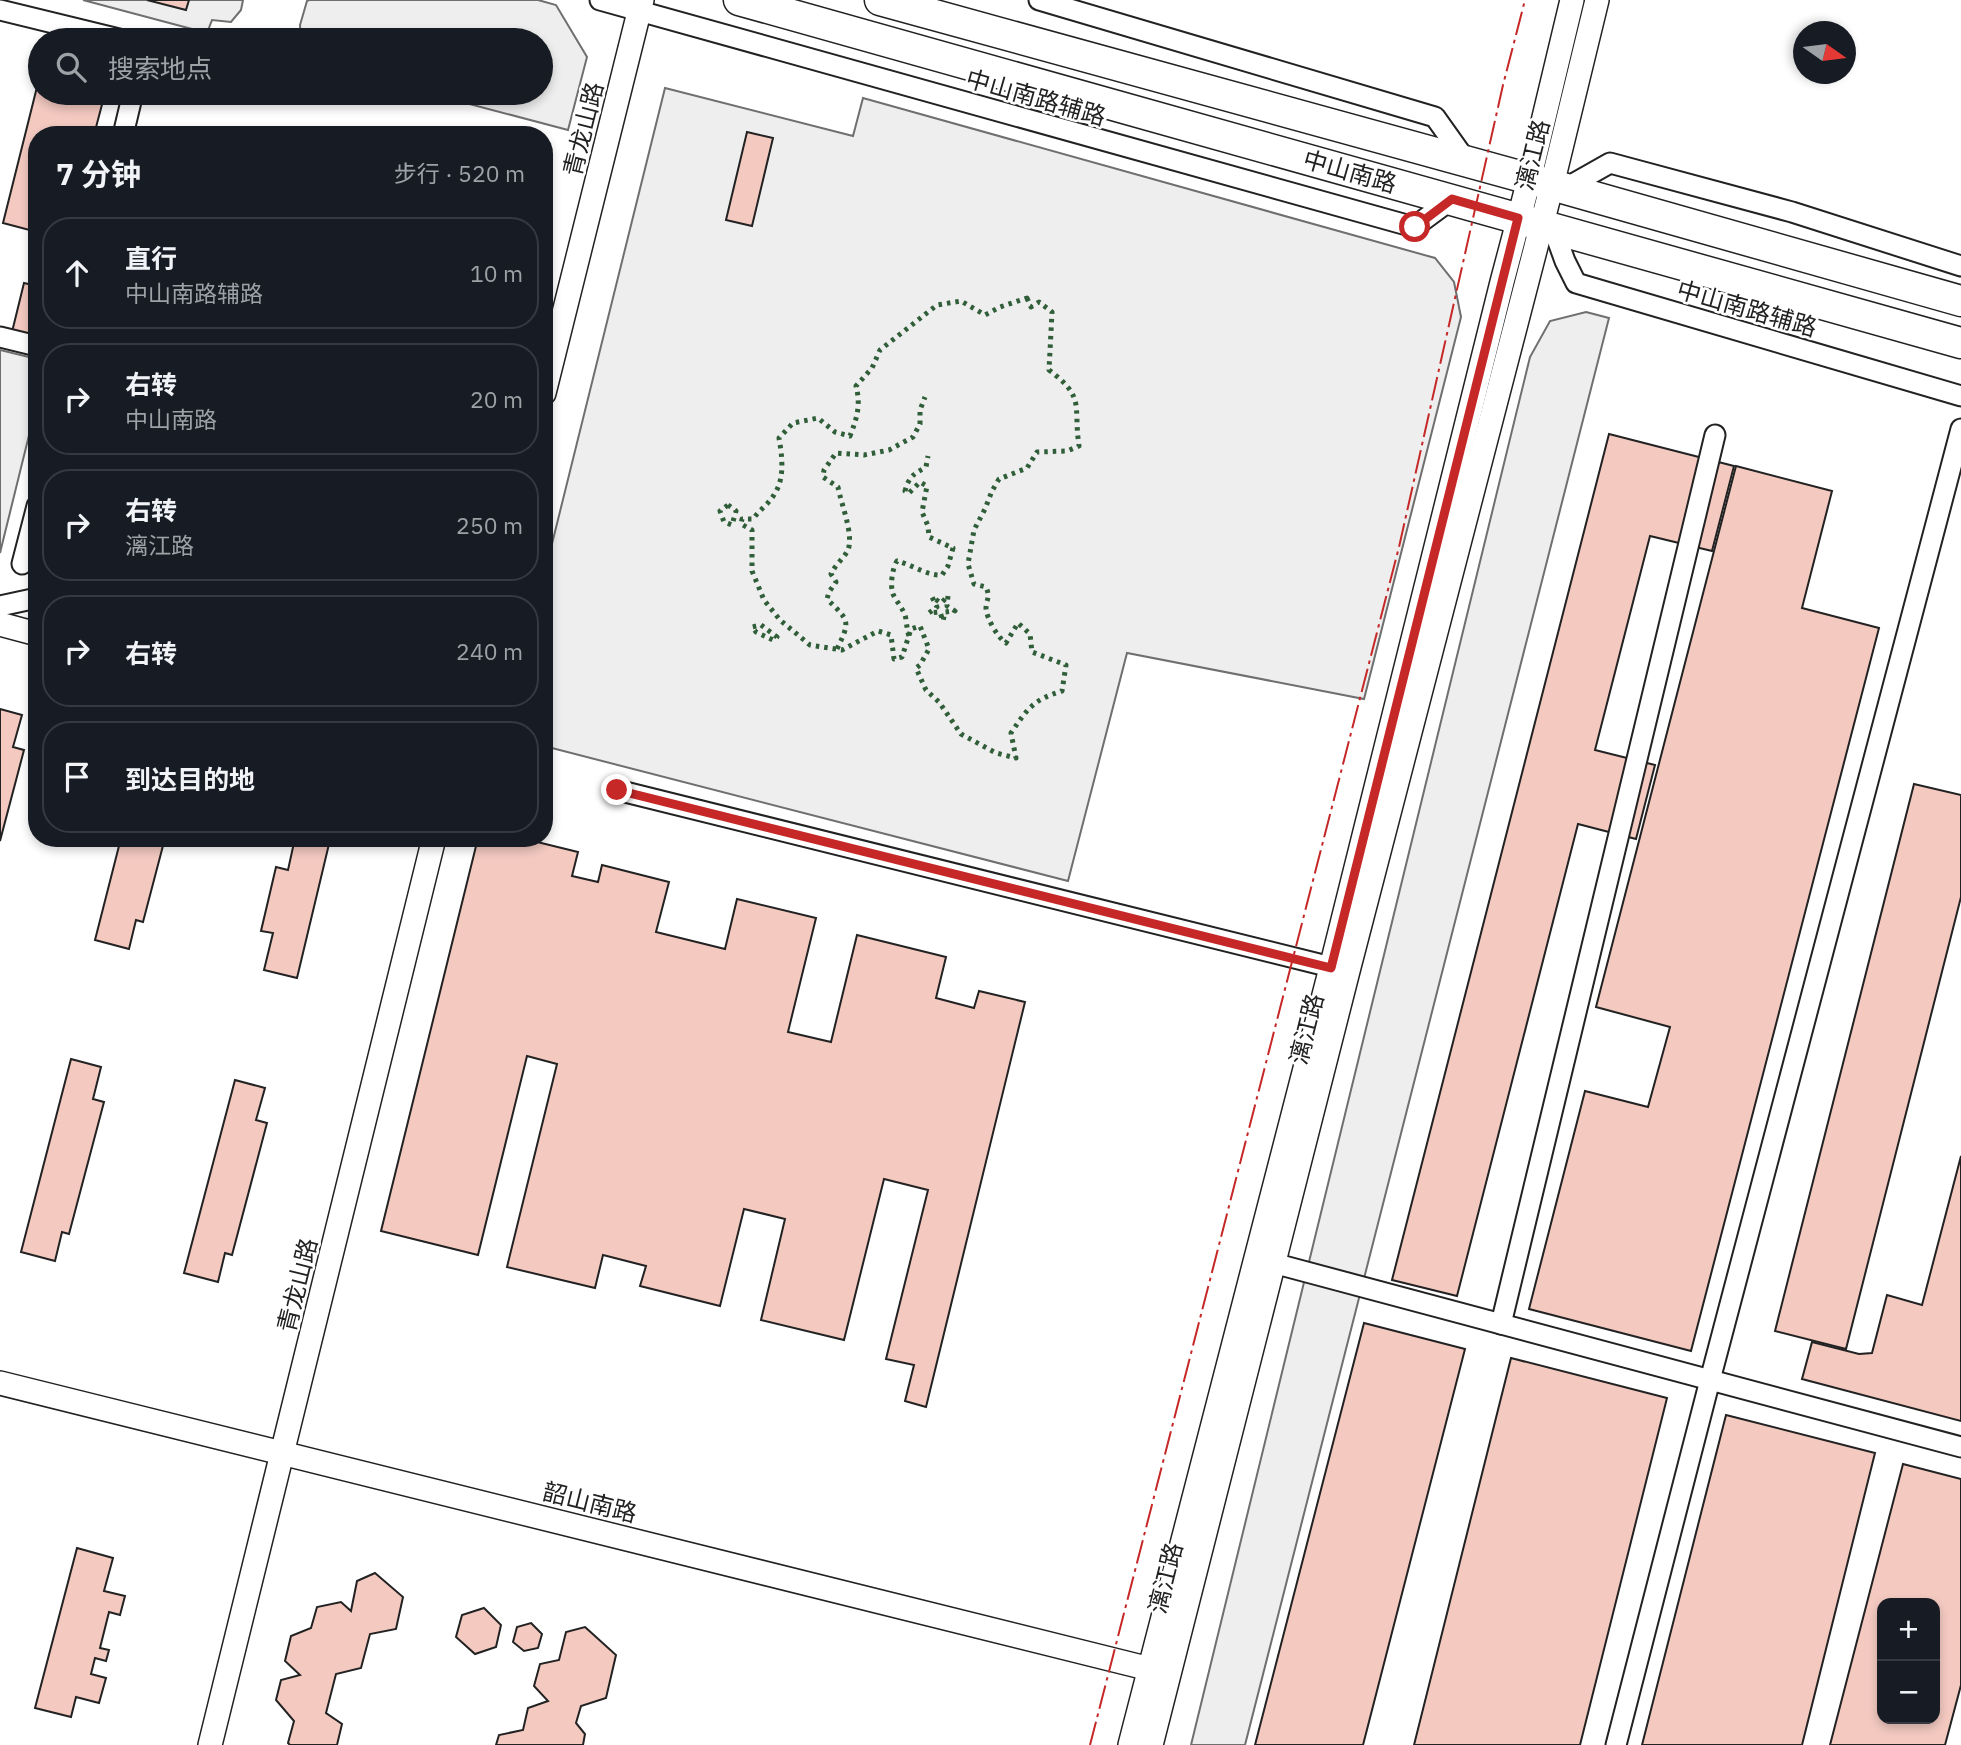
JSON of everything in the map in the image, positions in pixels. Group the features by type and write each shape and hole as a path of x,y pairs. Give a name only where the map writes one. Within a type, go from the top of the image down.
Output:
{"main road":[{"name":"中山南路","path":"739,0 1961,342"},
{"name":"中山南路","path":"880,0 1549,184 1961,301"}],"street":[{"name":"中山南路辅路","path":"600,0 640,5 1415,227 1452,199"},
{"path":"1039,0 1435,117 1467,162"},
{"name":"漓江路","path":"1549,184 1572,0"},
{"name":"漓江路","path":"1151,1745 1159,1672 1339,969 1597,0"},
{"name":"青龙山路","path":"553,358 640,5"},
{"path":"0,10 74,28"},
{"path":"125,126 130,105"},
{"path":"1549,184 1610,163 1792,212 1961,266"},
{"name":"中山南路辅路","path":"1538,224 1565,261 1576,283 1961,396"},
{"path":"0,337 28,344"},
{"path":"1616,1745 1961,429"},
{"path":"1501,1324 1715,435"},
{"path":"22,564 28,541"},
{"path":"0,606 28,600"},
{"path":"0,624 28,632"},
{"path":"617,790 1339,969"},
{"name":"青龙山路","path":"210,1745 432,847"},
{"name":"漓江路","path":"1130,1745 1159,1672 1273,1263 1339,969"},
{"path":"1273,1263 1961,1447"},
{"name":"韶山南路","path":"0,1382 1159,1672"}],"shaded area":[{"path":"83,0 243,0 241,10 231,22 212,20 209,28 188,28"},
{"path":"538,0 556,5 587,57 568,130 473,105 553,105 553,28 300,28 307,1"},
{"path":"665,88 853,136 863,98 1435,258 1454,282 1461,317 1364,699 1127,653 1068,881 553,748 553,540"},
{"path":"1586,312 1609,318 1245,1745 1191,1745 1530,357 1550,321"},
{"path":"0,350 28,357 28,439 0,553"}],"building":[{"path":"147,0 189,0 186,10"},
{"path":"32,105 102,105 96,126 28,126 28,230 3,223"},
{"path":"747,132 773,138 752,226 726,220"},
{"path":"24,283 28,284 28,336 12,332"},
{"path":"1609,434 1734,466 1712,551 1650,536 1595,750 1655,765 1636,839 1578,824 1457,1296 1392,1280"},
{"path":"1736,466 1832,491 1802,608 1879,628 1691,1351 1529,1309 1585,1091 1648,1107 1670,1027 1596,1007"},
{"path":"0,709 22,715 13,747 24,750 0,841"},
{"path":"1914,784 1961,795 1961,897 1846,1349 1775,1331"},
{"path":"553,846 578,852 572,876 598,882 602,865 669,882 656,932 725,949 737,899 816,918 788,1032 831,1042 857,935 946,957 936,998 974,1008 979,991 1025,1002 926,1407 905,1401 914,1365 886,1359 928,1190 884,1179 844,1340 761,1320 785,1219 744,1209 720,1306 640,1286 646,1266 603,1255 595,1288 507,1267 557,1064 527,1056 478,1255 381,1231 476,847"},
{"path":"119,847 163,847 143,922 136,920 129,949 95,940"},
{"path":"293,847 328,847 297,978 264,970 273,933 261,931 276,867 288,870"},
{"path":"71,1059 101,1067 93,1099 104,1102 69,1234 62,1232 55,1261 21,1252"},
{"path":"235,1080 265,1088 256,1120 267,1123 232,1255 225,1253 218,1282 184,1273"},
{"path":"1961,1156 1961,1421 1802,1379 1812,1342 1859,1354 1872,1353 1887,1295 1922,1305"},
{"path":"1364,1323 1465,1349 1363,1745 1255,1745"},
{"path":"1511,1358 1667,1398 1580,1745 1414,1745"},
{"path":"1726,1415 1875,1453 1802,1745 1642,1745"},
{"path":"1903,1464 1961,1479 1961,1685 1945,1745 1830,1745"},
{"path":"77,1548 113,1558 104,1591 125,1596 120,1615 109,1612 100,1648 109,1650 106,1661 95,1658 91,1674 106,1678 99,1703 76,1697 71,1717 35,1708"},
{"path":"375,1573 403,1597 396,1629 370,1634 361,1668 336,1674 326,1713 342,1724 337,1745 290,1745 288,1743 294,1721 276,1700 281,1680 300,1675 285,1661 291,1636 311,1628 317,1607 341,1602 351,1611 357,1581"},
{"path":"484,1608 501,1625 496,1647 475,1654 456,1637 462,1615"},
{"path":"531,1623 542,1634 538,1648 524,1651 513,1642 517,1627"},
{"path":"585,1627 616,1655 606,1698 581,1706 576,1723 585,1734 583,1745 496,1745 499,1735 523,1730 528,1708 548,1701 534,1686 540,1664 559,1660 566,1632"}],"hedge":[{"path":"1027,298 1031,307 1039,302 1052,312 1049,370 1068,388 1076,403 1079,446 1067,451 1037,452 1027,468 999,479 974,530 968,564 974,584 986,587 987,613 996,633 1006,643 1018,623 1030,634 1032,652 1066,665 1062,691 1032,706 1011,733 1016,758 996,753 961,734 939,702 926,690 916,668 929,649 920,626 911,629 902,657 894,659 891,635 878,631 842,650 810,645 780,620 764,600 752,571 752,530 741,524 742,519 753,519 778,487 782,466 779,438 793,423 818,418 835,432 850,436 858,411 856,386 872,368 880,350 937,305 961,301 985,315 1027,298"},
{"path":"837,649 846,621 827,599 836,582 831,574 848,550 849,536 838,487 823,477 824,470 836,453 864,455 889,450 913,437 920,424 920,410 925,397"},
{"path":"909,636 904,613 892,591 895,564 897,561 931,574 942,575 948,566 953,548 929,537 922,512 927,486 920,482 909,493 905,491 912,476 926,467 928,456"},
{"path":"728,505 736,511 732,525 724,522 720,511 728,505"},
{"path":"948,596 947,606 955,611 945,612 943,621 940,612 929,613 937,607 932,597 941,603 948,596"},
{"path":"761,625 777,637 773,640 756,632 752,627 761,625"}],"power":[{"path":"1090,1745 1399,547 1503,85 1525,0"}],"route":[{"path":"617,790 1331,968 1518,218 1452,199 1415,227"}]}
